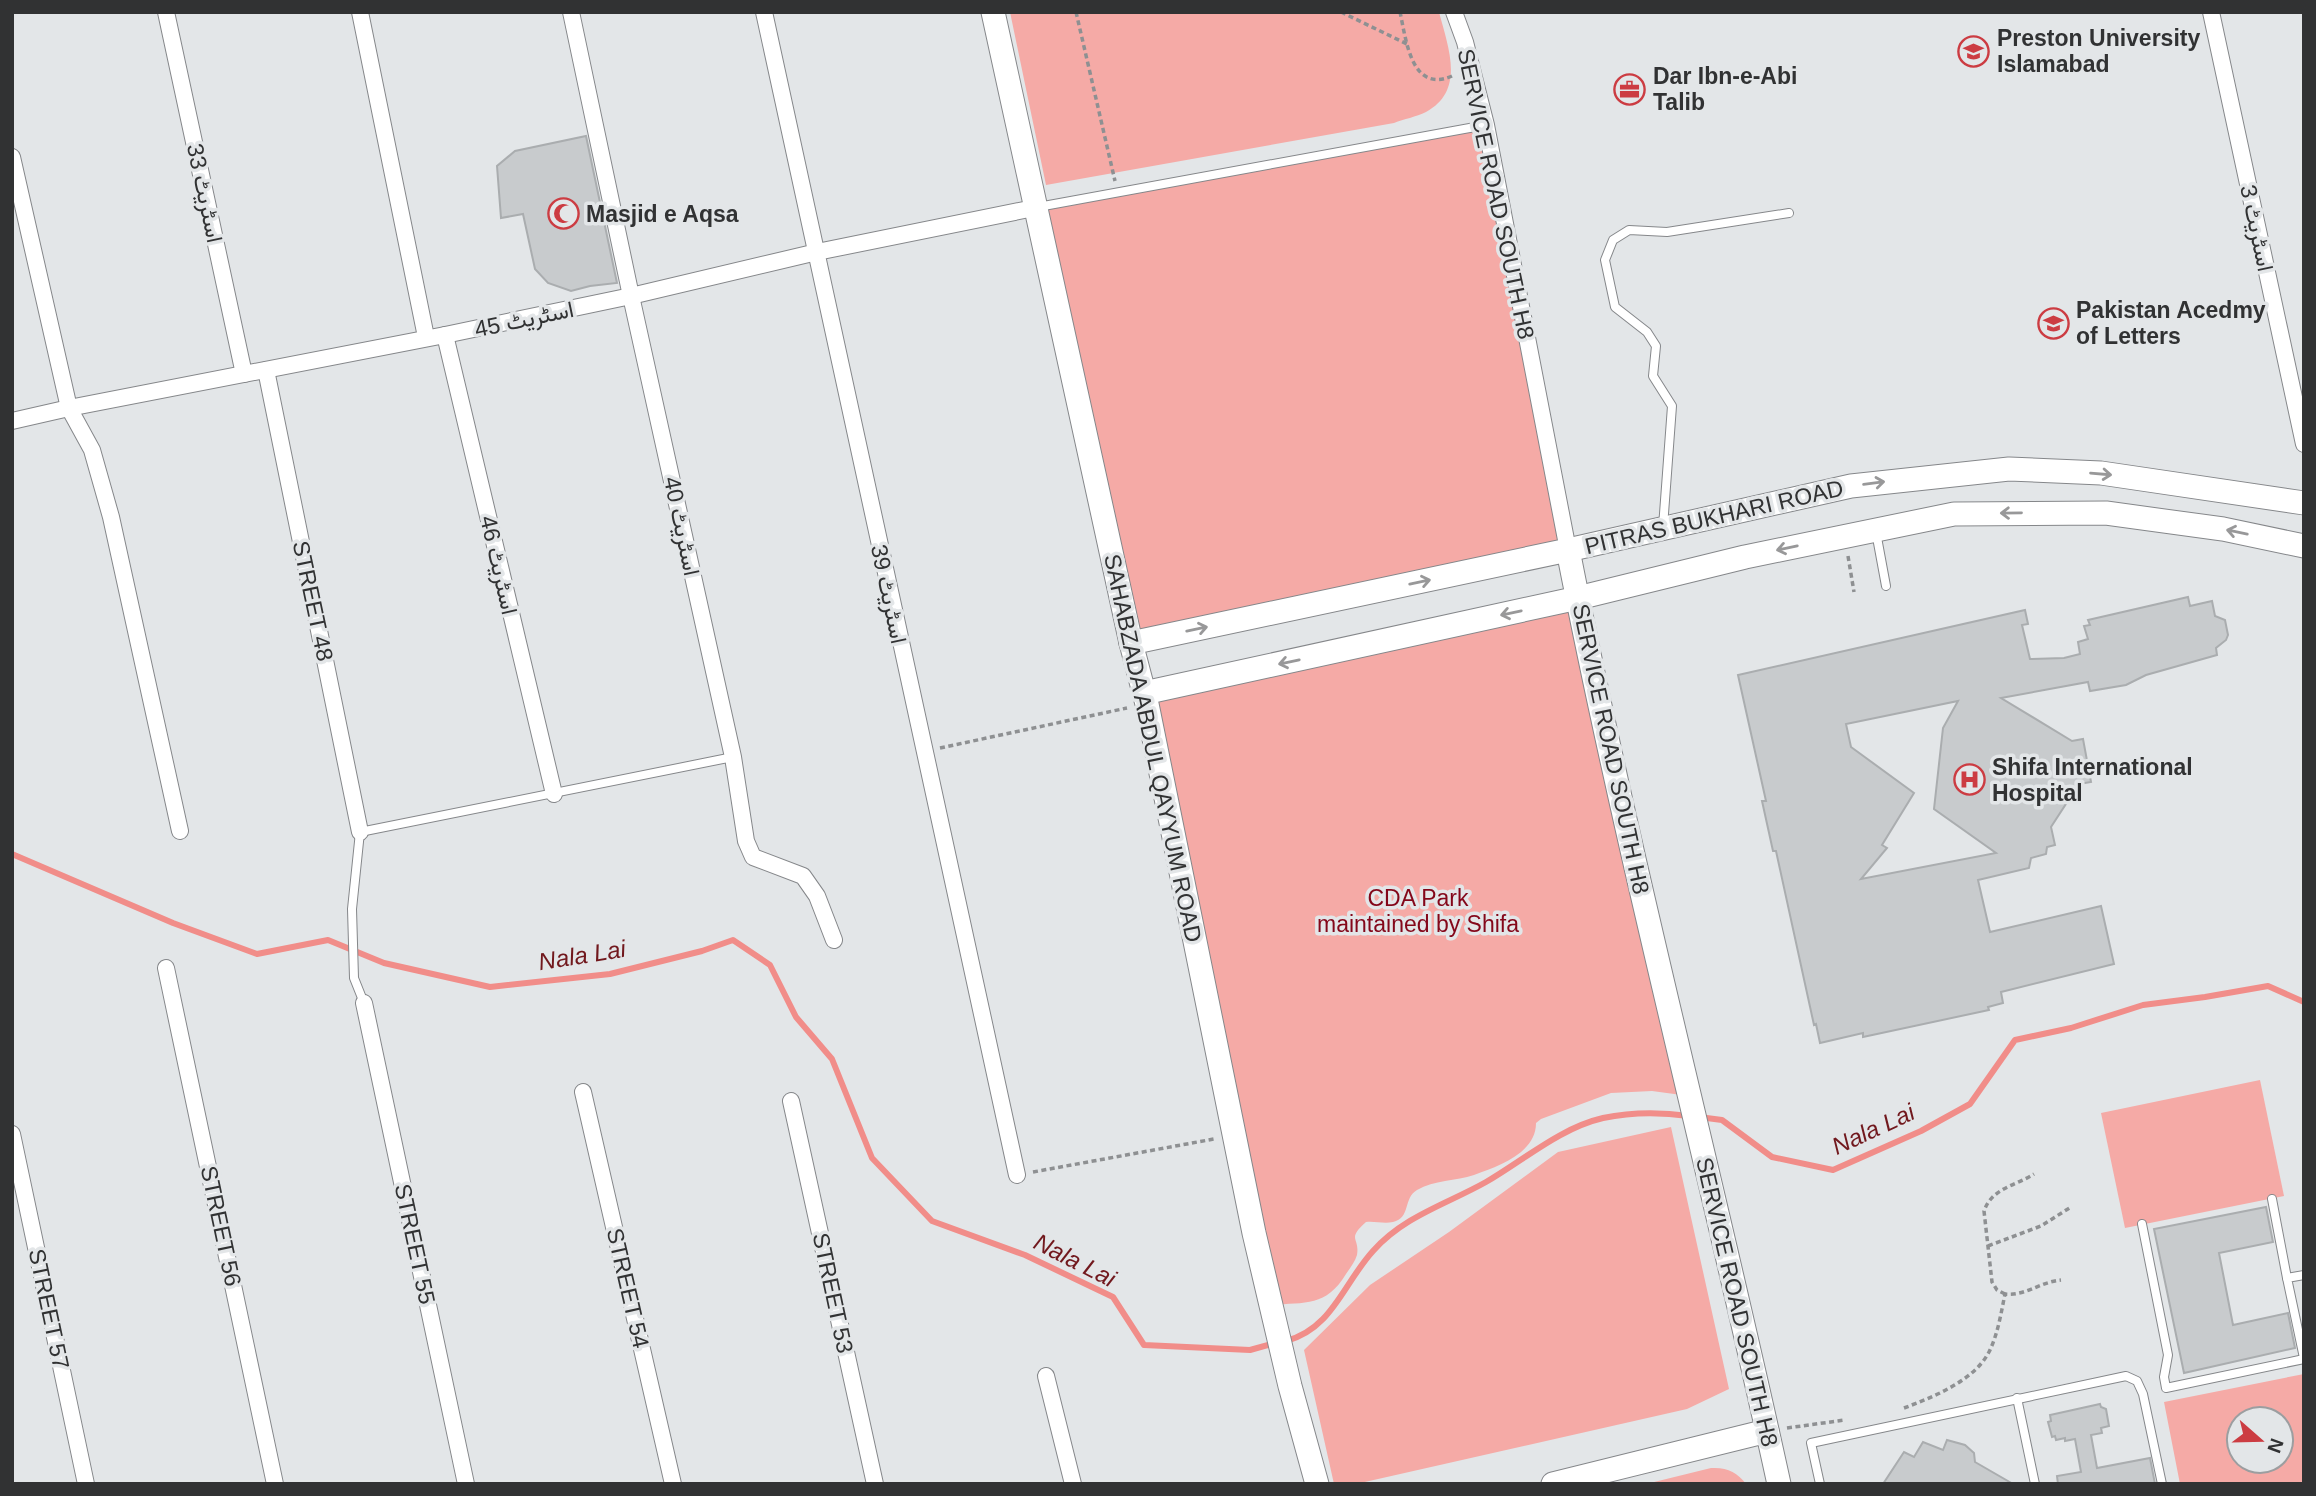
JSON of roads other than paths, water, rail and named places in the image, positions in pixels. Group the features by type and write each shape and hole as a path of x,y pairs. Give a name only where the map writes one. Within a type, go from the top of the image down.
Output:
{"street":[{"name":"اسٹریٹ 33","path":"166,12 244,374"},
{"path":"360,12 426,337"},
{"name":"اسٹریٹ 40","path":"571,12 733,757 746,841 753,857 803,876 817,896 834,940"},
{"name":"اسٹریٹ 39","path":"764,12 1017,1175"},
{"name":"SAHABZADA ABDUL QAYYUM ROAD","path":"993,12 1034,208 1145,699 1254,1233 1290,1386 1317,1484"},
{"name":"SERVICE ROAD SOUTH H8","path":"1454,12 1465,42 1486,125 1577,598 1669,1014 1779,1484"},
{"name":"اسٹریٹ 3","path":"2211,12 2304,444"},
{"path":"12,158 69,408 92,450 111,517 180,831"},
{"name":"اسٹریٹ 45","path":"12,421 445,335 631,296 817,252 1034,208"},
{"name":"اسٹریٹ 46","path":"445,335 554,794"},
{"name":"STREET 48","path":"266,370 360,832"},
{"name":"PITRAS BUKHARI ROAD","path":"1131,643 1568,550 1851,486 2010,469 2101,473 2304,503"},
{"name":"PITRAS BUKHARI ROAD","path":"1145,699 1844,536 1954,514 2106,513 2223,529 2304,546"},
{"name":"STREET 56","path":"166,968 275,1484"},
{"name":"STREET 55","path":"364,1003 466,1484"},
{"name":"STREET 54","path":"583,1092 673,1484"},
{"name":"STREET 53","path":"791,1101 875,1484"},
{"name":"STREET 57","path":"12,1134 86,1484"},
{"path":"1046,1376 1073,1484"},
{"path":"1553,1484 1767,1431"}],"lane":[{"path":"1034,208 1486,125"},
{"path":"1663,528 1672,406 1653,376 1656,346 1647,332 1615,307 1605,260 1613,240 1629,230 1667,232 1789,213"},
{"path":"1875,530 1886,586"},
{"path":"364,1003 354,978 352,909 360,832 733,757"},
{"path":"2143,1224 2168,1355 2164,1377 2166,1388 2304,1358 2272,1199"},
{"path":"2287,1278 2304,1275"},
{"path":"1820,1484 1811,1443 2116,1377 2132,1378 2140,1386 2162,1484"},
{"path":"2017,1398 2035,1484"}],"waterway":[{"name":"Nala Lai","path":"12,854 173,923 257,954 328,940 384,963 490,987 610,974 702,951 733,940 770,965 796,1017 832,1059 872,1158 932,1221 1025,1255 1113,1297 1144,1345 1250,1350 1275,1343"},
{"name":"Nala Lai","path":"1699,1117 1722,1120 1772,1157 1833,1170 1921,1131 1970,1104 2015,1040 2071,1028 2143,1005 2268,986 2304,1002"},
{"name":"Nala Lai","path":"1286,1341 1315,1327 1336,1304 1373,1251 1398,1229 1486,1182 1557,1137 1587,1123 1614,1116 1646,1113 1689,1116"}],"place":[{"name":"Preston University Islamabad","path":"1974,51"},
{"name":"Dar Ibn-e-Abi Talib","path":"1630,89"},
{"name":"Masjid e Aqsa","path":"563,214"},
{"name":"Pakistan Acedmy of Letters","path":"2053,323"},
{"name":"Shifa International Hospital","path":"1969,780"}],"park label":[{"name":"CDA Park maintained by Shifa","path":"1418,911"}]}
